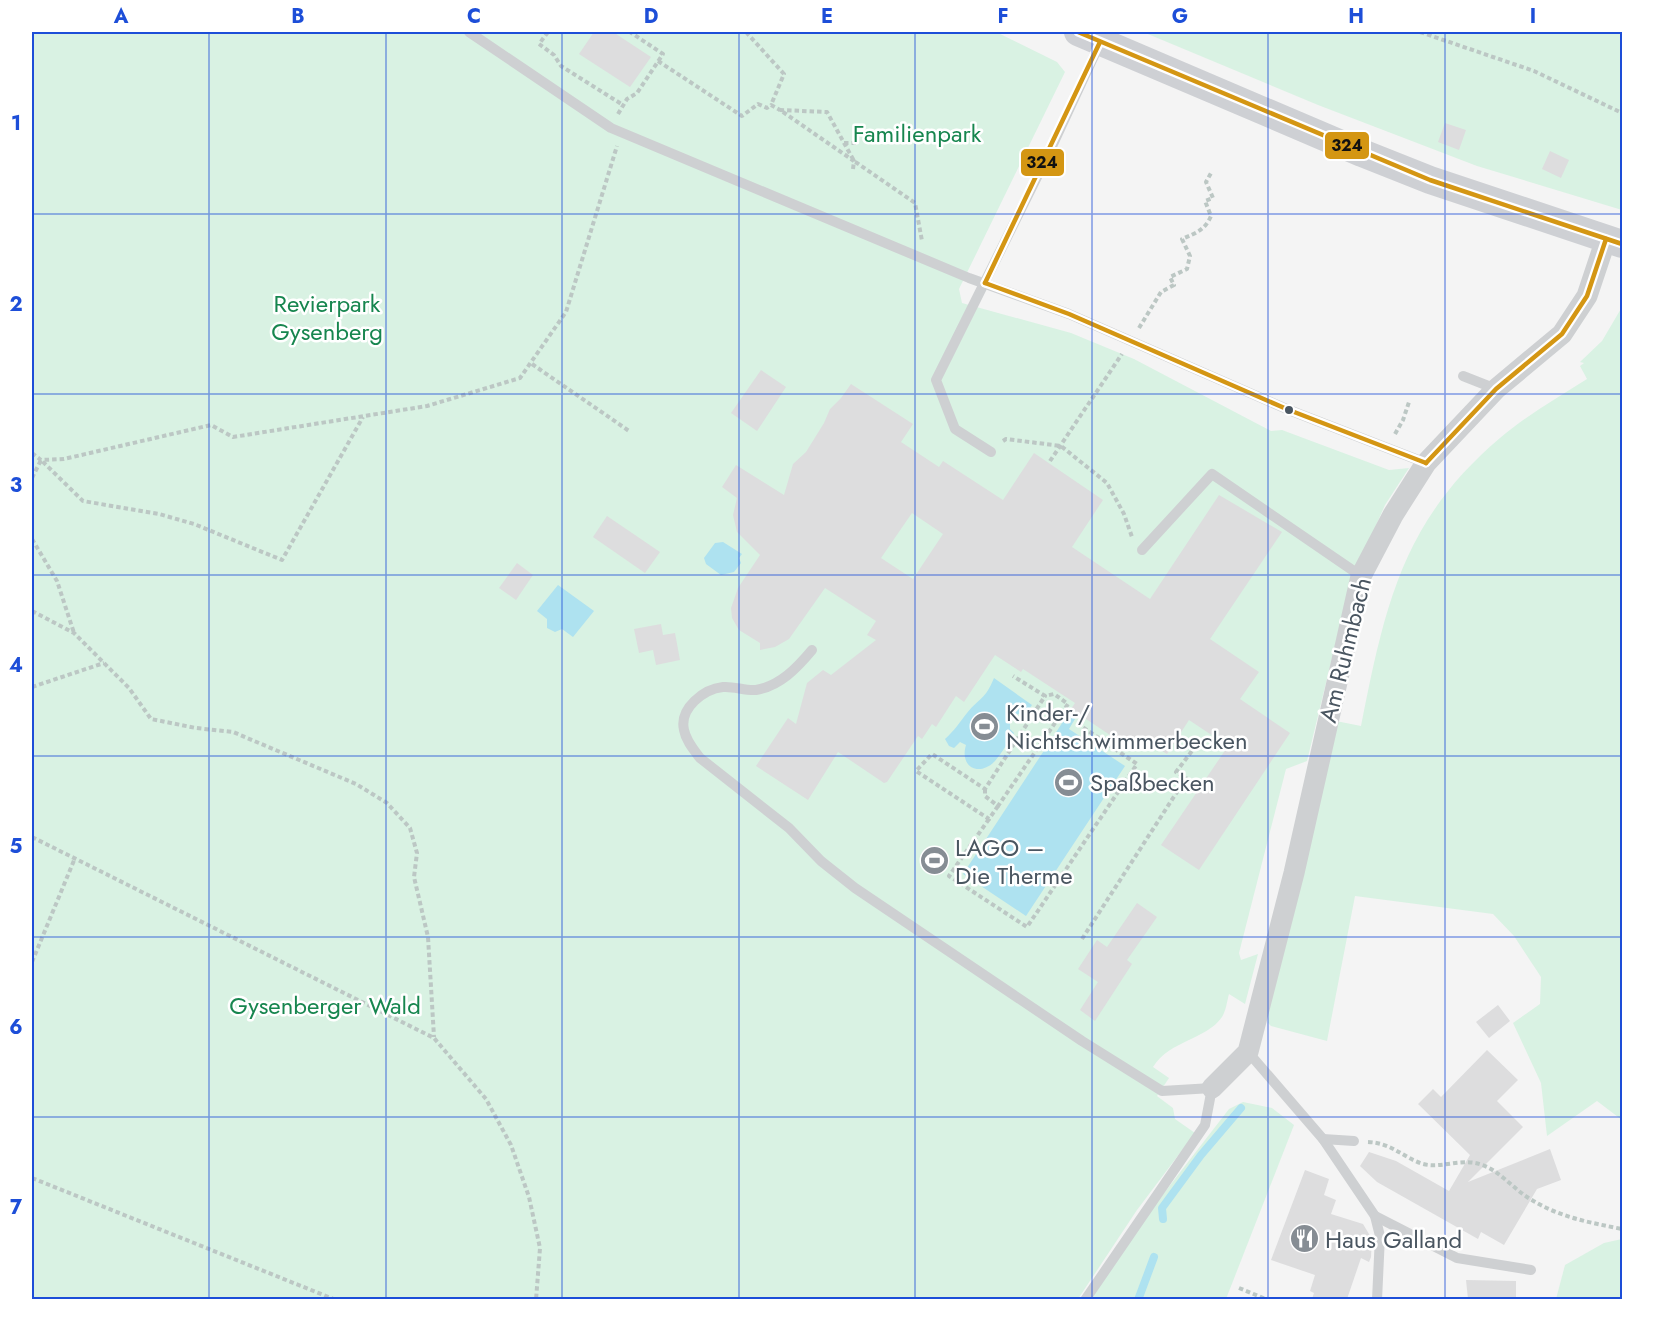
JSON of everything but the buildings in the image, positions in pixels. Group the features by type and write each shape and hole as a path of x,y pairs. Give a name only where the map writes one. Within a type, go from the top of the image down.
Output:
{"main road":[{"path":"1089,37 1362,153 1614,242"}],"street":[{"name":"Am Ruhmbach","path":"1248,1052 1294,873 1361,576 1393,515 1426,463 1496,389 1562,334 1587,296 1614,242"},
{"path":"1212,1088 1248,1052"}],"lane":[{"path":"469,32 616,130 919,256 1069,314 1289,410 1426,463"},
{"path":"991,452 955,429 936,380 986,283 1067,113 1089,37"},
{"path":"1463,376 1496,389"},
{"path":"1142,550 1212,474 1361,576"},
{"path":"812,650 794,672 774,683 755,690 726,686 710,689 698,697 686,713 683,729 689,745 700,758 789,828 821,861 855,888 1082,1041 1161,1091 1212,1088 1205,1125 1085,1299"},
{"path":"1248,1052 1323,1139 1375,1216 1380,1236 1377,1299"},
{"path":"1323,1139 1353,1141"},
{"path":"1375,1216 1457,1258 1531,1270"}],"path":[{"path":"548,32 539,44 554,55 561,66 623,105"},
{"path":"41,460 64,459 211,425 233,437 427,406 520,378 532,364 566,312 623,105 627,99 637,93 663,54 630,32"},
{"path":"658,61 742,116 758,104 767,108 771,105 784,74 746,32"},
{"path":"1420,32 1534,71 1623,113"},
{"path":"771,105 915,203 923,246 919,256"},
{"path":"780,110 827,112 854,161 853,168"},
{"path":"844,143 857,143"},
{"path":"1135,334 1161,292 1174,285 1170,277 1187,269 1190,256 1182,239 1204,229 1210,220 1211,216 1205,201 1213,198 1206,182 1211,173"},
{"path":"1050,461 1124,351"},
{"path":"532,364 629,431"},
{"path":"1391,440 1403,420 1409,402"},
{"path":"32,453 83,501 159,514 194,524 282,560 364,416"},
{"path":"991,452 1006,439 1061,446 1107,483 1124,514 1128,533 1142,550"},
{"path":"32,478 41,460"},
{"path":"32,539 57,581 74,633"},
{"path":"32,611 74,633 129,688 151,719 195,728 233,732 336,775 387,803 410,828 417,853 414,877 428,936 434,1038"},
{"path":"32,687 104,663"},
{"path":"1013,676 1045,696 1054,694 1068,704 949,876 1027,927 1137,764 1078,723"},
{"path":"998,806 985,796 985,789 1045,696"},
{"path":"1082,939 1186,777 1176,772 1201,739"},
{"path":"985,789 932,754 916,771 988,819"},
{"path":"32,837 434,1038 486,1099 512,1145 529,1197 540,1248 536,1299"},
{"path":"32,962 75,858"},
{"path":"1353,1141 1384,1143 1420,1163 1440,1167 1458,1161 1482,1165 1528,1197 1567,1218 1623,1229"},
{"path":"32,1178 336,1299"},
{"path":"1239,1288 1268,1299"}],"green space":[{"path":"32,32 996,32 1057,62 1065,72 959,289 962,303 1071,333 1134,359 1271,431 1282,430 1389,470 1409,468 1385,505 1350,584 1307,761 1286,769 1239,953 1241,960 1258,954 1245,1004 1229,994 1223,1015 1215,1025 1169,1051 1153,1067 1169,1078 1157,1096 1173,1108 1175,1119 1195,1133 1137,1210 1078,1299 32,1299"},
{"path":"1143,32 1622,32 1622,210 1477,166 1318,105"},
{"path":"1622,307 1622,1120 1597,1101 1547,1136 1541,1083 1513,1023 1540,1004 1541,977 1514,936 1493,914 1355,896 1327,1041 1271,1026 1268,1023 1270,998 1336,721 1361,726 1379,642 1390,604 1419,534 1440,501 1467,469 1500,438 1531,414 1587,379 1580,366 1584,363 1580,362 1602,341"},
{"path":"1243,1102 1272,1108 1294,1125 1226,1299 1089,1300 1147,1215 1229,1109"},
{"path":"1622,1239 1622,1299 1556,1299 1565,1265 1604,1243"}],"water":[{"path":"723,542 742,554 739,558 741,563 734,572 721,575 706,564 704,558 715,543"},
{"path":"558,585 594,611 573,637 562,629 555,632 547,628 547,619 537,611"},
{"name":"Kinder-/ Nichtschwimmerbecken","path":"994,678 1032,705 1027,712 1018,714 1010,722 1010,729 1014,733 995,761 983,768 972,768 965,759 966,745 960,742 954,748 949,746 945,739 985,695"},
{"path":"1068,714 1075,719 1069,729 1125,766 1026,916 963,874"}],"waterway":[{"path":"1163,1219 1162,1208 1201,1155 1241,1108"},
{"path":"1138,1300 1154,1257"}],"transit line":[{"name":"324","path":"1078,32 1430,180 1622,244"},
{"name":"324","path":"985,283 1100,42"},
{"name":"324","path":"1426,463 1496,389 1562,334 1587,296 1606,239"},
{"name":"324","path":"985,283 1069,314 1289,410 1426,463"}],"place":[{"name":"Kinder-/ Nichtschwimmerbecken","path":"985,726"},
{"name":"Spaßbecken","path":"1069,782"},
{"name":"LAGO – Die Therme","path":"934,861"},
{"name":"Haus Galland","path":"1304,1239"}],"park label":[{"name":"Familienpark","path":"917,133"},
{"name":"Revierpark Gysenberg","path":"327,317"},
{"name":"Gysenberger Wald","path":"325,1005"}]}
